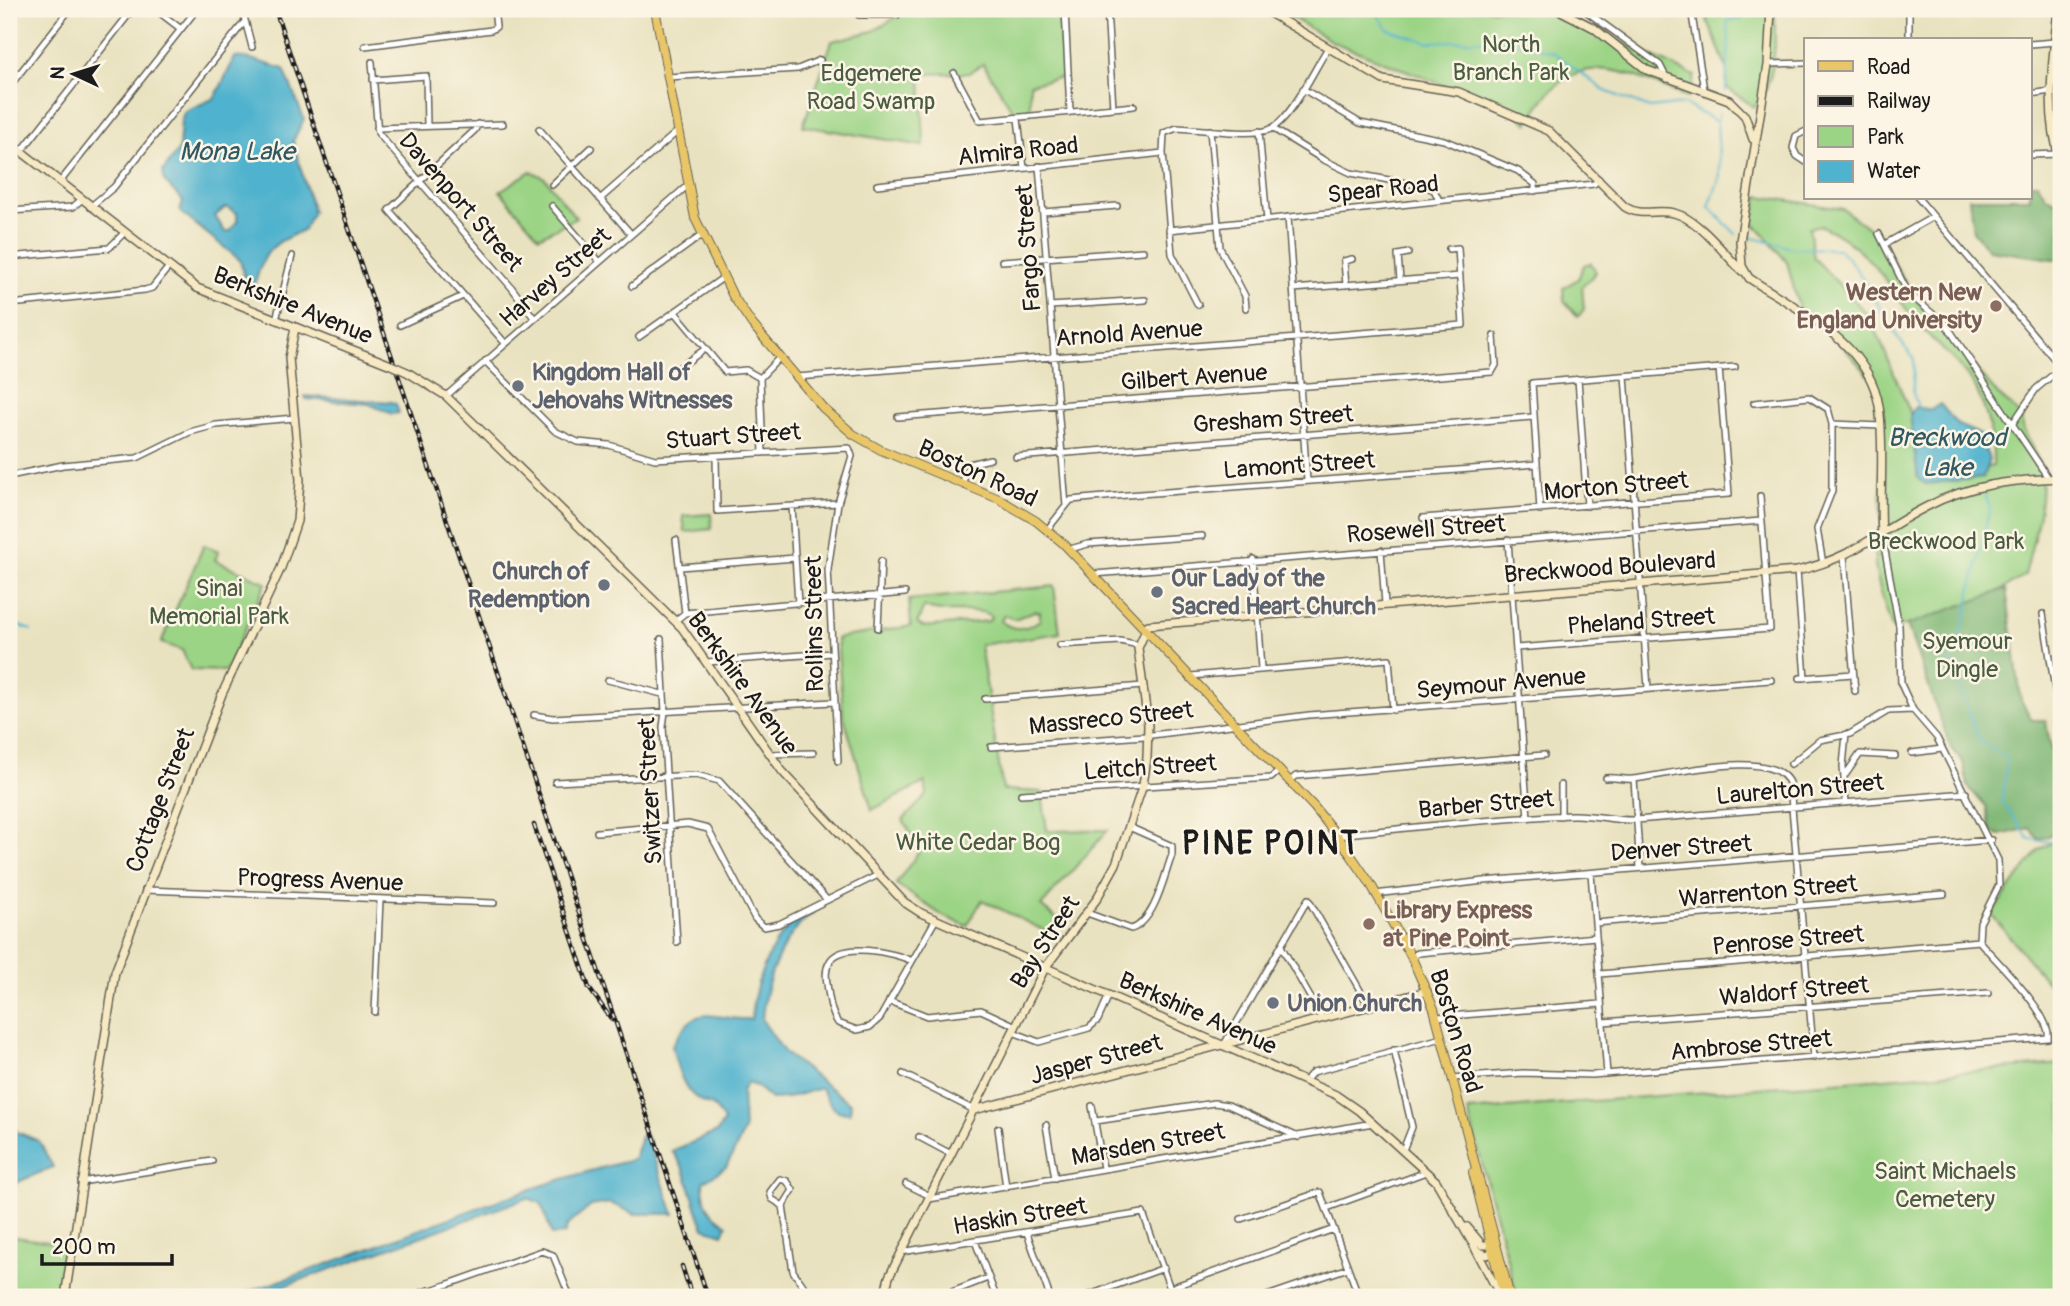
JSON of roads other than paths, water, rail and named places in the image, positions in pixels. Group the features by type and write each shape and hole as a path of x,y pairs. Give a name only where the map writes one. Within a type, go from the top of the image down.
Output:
{"main road":[{"name":"Boston Road","path":"655,9 687,186 702,235 749,321 835,420 860,439 1004,502 1047,530 1070,549 1143,629 1280,770 1339,838 1411,956 1437,1017 1494,1248"},
{"path":"1263,9 1382,80 1459,92 1549,131 1633,211 1671,213 1688,219 1746,275 1819,322 1842,343 1870,381 1877,400 1881,426 1882,535"},
{"path":"1557,9 1594,28 1633,61 1667,79 1729,100 1746,118 1754,149"},
{"path":"1730,260 1738,251 1740,241 1768,64 1771,9"},
{"path":"2058,9 2051,90 2053,128 2061,163"},
{"path":"1746,118 1760,114"},
{"name":"Berkshire Avenue","path":"9,142 200,290 407,372 446,396 675,621 707,662 770,754 876,876 904,902 1045,968 1343,1099 1403,1150 1440,1187 1503,1297"},
{"path":"1740,241 1741,264 1746,275"},
{"name":"Cottage Street","path":"65,1297 109,992 145,890 222,694 292,541 300,488 289,349 295,328"},
{"name":"Breckwood Boulevard","path":"1143,629 1165,622 1797,571 1844,556 1921,509 1962,491 1996,483 2061,478"},
{"name":"Bay Street","path":"884,1297 901,1252 1045,968 1108,881 1129,827 1143,785 1148,735 1139,645 1143,629"},
{"name":"Jasper Street","path":"974,1110 1427,991"},
{"name":"Berkshire Avenue","path":"1458,1217 1482,1245 1494,1248"},
{"path":"1474,1247 1483,1254 1494,1248"},
{"path":"1494,1248 1503,1297"},
{"path":"1494,1248 1510,1297"},
{"path":"412,1297 430,1294"}],"street":[{"path":"9,87 70,9"},
{"path":"21,152 133,9"},
{"path":"155,9 181,29"},
{"path":"60,182 197,9"},
{"path":"242,9 252,47"},
{"path":"365,46 496,27 494,9"},
{"path":"1065,9 1070,112"},
{"path":"1107,9 1113,108"},
{"path":"1583,9 1660,65 1667,79"},
{"path":"1691,9 1704,90"},
{"path":"1909,9 1909,38"},
{"path":"859,12 897,15"},
{"path":"90,206 114,187 245,21"},
{"path":"2032,44 2055,42"},
{"path":"1198,305 1174,260 1169,230 1163,136 1171,128 1259,131 1272,128 1279,124 1328,48"},
{"path":"668,77 798,69 821,60"},
{"name":"Davenport Street","path":"372,62 377,128 419,182 512,288 534,318"},
{"path":"1768,64 1804,63"},
{"path":"954,73 981,121 1134,106"},
{"path":"373,80 426,76 427,126"},
{"path":"1303,89 1364,125 1437,137 1503,163 1530,177 1535,183 1535,191"},
{"path":"2032,94 2051,90"},
{"path":"1018,119 1024,168"},
{"path":"478,124 475,130 389,210 505,343"},
{"path":"377,128 503,124"},
{"path":"1272,128 1331,164 1366,177 1427,187 1434,190 1439,200"},
{"path":"539,129 631,234"},
{"path":"1210,130 1220,248 1245,296 1246,308"},
{"path":"600,199 678,131"},
{"path":"1259,131 1267,219"},
{"path":"1804,132 1796,137 1794,152 1804,160"},
{"path":"552,185 591,148"},
{"name":"Almira Road","path":"877,185 1163,153"},
{"path":"2032,155 2058,154"},
{"name":"Fargo Street","path":"1040,166 1066,506"},
{"name":"Spear Road","path":"1169,230 1535,191 1594,184 1599,180"},
{"name":"Harvey Street","path":"446,396 687,186"},
{"path":"9,211 73,207 81,200"},
{"path":"1920,200 2061,367 2040,385 2012,423"},
{"path":"552,206 599,261"},
{"path":"1043,212 1117,206"},
{"path":"1288,217 1307,481"},
{"path":"1887,243 1933,217"},
{"path":"9,257 109,248 124,233"},
{"path":"1879,234 1887,243 1907,291 1947,326 2049,479"},
{"path":"632,286 702,235"},
{"path":"1293,289 1460,276 1458,248 1448,249"},
{"path":"1002,261 1143,251"},
{"path":"1400,253 1400,281"},
{"path":"1390,254 1408,253"},
{"path":"276,320 292,256"},
{"path":"1336,260 1352,259"},
{"path":"1345,260 1346,285"},
{"path":"20,303 145,290 152,288 169,268"},
{"name":"Arnold Avenue","path":"797,377 1463,325 1460,276"},
{"path":"639,337 724,277"},
{"path":"401,325 463,296"},
{"path":"1050,306 1145,300"},
{"path":"675,312 725,372 746,370 760,378"},
{"name":"Gilbert Avenue","path":"898,417 1492,372 1496,365 1494,336"},
{"path":"669,375 705,349"},
{"path":"763,453 760,378 780,357"},
{"name":"Stuart Street","path":"485,361 555,431 570,440 616,447 648,459 849,448"},
{"path":"1540,510 1531,384 1735,367"},
{"name":"Morton Street","path":"1423,518 1729,494 1719,368"},
{"path":"1625,376 1648,688"},
{"path":"1578,379 1587,506"},
{"path":"1754,402 1809,397 1828,410 1832,424 1832,491 1817,529 1823,564"},
{"name":"Gresham Street","path":"1016,457 1533,417"},
{"path":"9,476 63,465 137,458 190,432 216,425 295,418"},
{"path":"1832,424 1881,426"},
{"name":"Rollins Street","path":"838,761 833,702 829,556 838,503 852,456 849,448"},
{"path":"716,457 717,511 838,503"},
{"path":"963,482 969,464 990,459"},
{"name":"Lamont Street","path":"1066,506 1071,500 1537,464"},
{"path":"1760,496 1766,575"},
{"path":"792,506 798,604"},
{"path":"1047,530 1066,506"},
{"name":"Rosewell Street","path":"1094,574 1253,559 1761,521"},
{"path":"1882,535 1900,630 1901,684 1913,710 1933,732 1991,840 1998,860 2000,879 1996,894 1980,923 1979,941"},
{"path":"1070,549 1088,544 1202,536"},
{"path":"676,540 685,613"},
{"path":"1508,540 1528,818"},
{"path":"1381,550 1385,604"},
{"path":"1844,556 1855,691"},
{"path":"680,567 795,558"},
{"path":"1253,559 1261,668"},
{"path":"878,628 877,596 881,561"},
{"path":"1797,571 1803,678 1853,674"},
{"name":"Pheland Street","path":"1516,648 1770,629 1766,575"},
{"path":"675,621 685,613 905,593"},
{"path":"2043,614 2061,727"},
{"name":"Switzer Street","path":"661,639 668,825 677,942"},
{"path":"1060,645 1120,641 1139,645"},
{"path":"707,662 832,653"},
{"path":"1191,676 1389,659 1393,710"},
{"path":"608,680 662,694"},
{"name":"Seymour Avenue","path":"1235,722 1771,680"},
{"path":"985,699 1143,686"},
{"path":"534,715 553,718 833,702"},
{"path":"1791,764 1820,740 1846,734 1888,711 1913,710"},
{"name":"Massreco Street","path":"991,747 1148,735 1235,722"},
{"path":"1846,734 1843,766 1846,774 1846,803"},
{"path":"1912,753 1942,749"},
{"path":"770,754 813,753"},
{"path":"1846,774 1860,754 1895,756"},
{"path":"1290,781 1296,776 1544,755"},
{"path":"1606,778 1634,779 1750,764 1780,771 1787,776 1802,906 1814,1058"},
{"name":"Leitch Street","path":"1021,794 1271,778 1280,770"},
{"path":"555,782 702,775 719,781 827,900"},
{"path":"1634,779 1640,868"},
{"path":"1561,785 1561,816"},
{"name":"Laurelton Street","path":"1636,820 1966,793"},
{"name":"Barber Street","path":"1339,838 1346,834 1528,818 1586,815 1610,821 1636,820"},
{"path":"597,832 668,825 697,825 709,829 755,919 764,927 779,923 876,876"},
{"path":"1087,913 1131,929 1141,924 1151,910 1172,855 1172,846 1129,827"},
{"name":"Denver Street","path":"1375,894 1382,890 1991,840"},
{"path":"1591,873 1607,1074"},
{"name":"Progress Avenue","path":"145,890 494,903"},
{"name":"Warrenton Street","path":"1595,923 1944,894"},
{"path":"1224,1045 1308,899 1370,1006"},
{"path":"375,1012 380,900"},
{"path":"912,961 881,950 844,953 830,961 826,973 830,1005 840,1025 854,1030 870,1027 880,1018 936,919"},
{"path":"1411,956 1418,953 1596,937"},
{"name":"Penrose Street","path":"1600,974 1979,941"},
{"name":"Ambrose Street","path":"1452,1078 1523,1073 1607,1074 2042,1040 2049,1034 2022,990 1979,941"},
{"path":"1281,946 1322,1018"},
{"name":"Waldorf Street","path":"1603,1022 1988,993"},
{"path":"889,1000 927,1016 981,1010 1039,1042 1089,1028 1098,1020 1109,995"},
{"path":"1437,1017 1601,1004"},
{"path":"1305,1081 1313,1072 1442,1038"},
{"path":"1394,1050 1412,1127 1403,1150"},
{"path":"903,1074 974,1110"},
{"path":"1096,1121 1213,1102 1228,1105 1298,1137"},
{"path":"1092,1106 1103,1168"},
{"name":"Marsden Street","path":"930,1197 1006,1187 1373,1123"},
{"path":"1046,1125 1055,1178"},
{"path":"998,1128 1006,1187"},
{"path":"919,1137 951,1154"},
{"path":"81,1182 212,1161"},
{"path":"1327,1208 1426,1172"},
{"path":"783,1206 772,1199 769,1192 780,1179 787,1181 793,1190 783,1206 793,1272 811,1297"},
{"path":"906,1184 930,1197"},
{"path":"1241,1219 1320,1192 1359,1297"},
{"name":"Haskin Street","path":"901,1252 1143,1213 1164,1268"},
{"path":"1170,1288 1334,1229"},
{"path":"1027,1233 1050,1297"},
{"path":"975,1241 996,1297"},
{"path":"430,1294 542,1251 554,1255 570,1297"},
{"path":"1084,1297 1164,1268 1173,1297"},
{"path":"1264,1297 1348,1268"},
{"path":"939,1297 988,1278"}],"water":[{"name":"Mona Lake","path":"235,57 251,59 284,69 304,119 293,141 313,212 303,231 284,239 270,250 255,284 244,277 240,260 180,212 183,201 164,181 163,171 179,149 181,120 185,111 215,98","holes":["226,207 237,213 237,221 230,231 225,232 215,216"]},
{"path":"305,396 391,402 396,404 399,413 392,414 369,404 306,399"},
{"name":"Breckwood Lake","path":"1940,404 1958,425 1979,434 1989,459 1983,478 1926,484 1918,479 1910,415 1915,407 1931,410"},
{"path":"814,912 793,934 777,960 766,990 762,1020 785,1053 851,1104 850,1113 835,1109 821,1088 788,1098 771,1099 756,1086 747,1083 742,1091 744,1130 737,1146 726,1167 703,1182 708,1208 727,1225 723,1234 704,1228 683,1168 672,1151 717,1132 724,1121 713,1106 700,1101 686,1087 672,1046 681,1031 698,1017 706,1015 751,1019 756,988 777,941 800,918"},
{"path":"9,1121 17,1132 39,1141 53,1167 9,1186"},
{"path":"642,1134 646,1136 674,1214 635,1214 610,1203 591,1206 567,1226 565,1234 552,1235 541,1203 527,1198 254,1297 232,1297 478,1207 628,1161 634,1158"}],"waterway":[{"path":"1374,9 1387,29 1428,42 1504,39 1553,52 1605,91 1650,108 1684,104 1717,122 1720,176 1709,207 1736,234"},
{"path":"1726,91 1729,38 1727,21 1742,20 1739,9"},
{"path":"1717,122 1719,113"},
{"path":"1746,236 1792,248 1839,249 1860,274 1894,331 1914,358 1913,393 1918,407"},
{"path":"1985,495 1990,507 1965,619 1950,662 1980,741 2007,758 2002,802 2029,839 2061,844"},
{"path":"9,622 31,630"}],"railway":[{"path":"275,9 708,1297"},
{"path":"534,825 589,988 612,1020"},
{"path":"682,1266 692,1297"}],"place":[{"name":"Western New England University","path":"1996,306"},
{"name":"Kingdom Hall of Jehovahs Witnesses","path":"518,386"},
{"name":"Church of Redemption","path":"604,585"},
{"name":"Our Lady of the Sacred Heart Church","path":"1157,592"},
{"name":"Library Express at Pine Point","path":"1369,924"},
{"name":"Union Church","path":"1273,1003"}],"district":[{"name":"PINE POINT","path":"1271,843"}],"park label":[{"name":"North Branch Park","path":"1511,58"},
{"name":"Edgemere Road Swamp","path":"871,87"},
{"name":"Breckwood Park","path":"1946,541"},
{"name":"Sinai Memorial Park","path":"219,602"},
{"name":"Syemour Dingle","path":"1967,655"},
{"name":"White Cedar Bog","path":"978,842"},
{"name":"Saint Michaels Cemetery","path":"1945,1185"}]}
